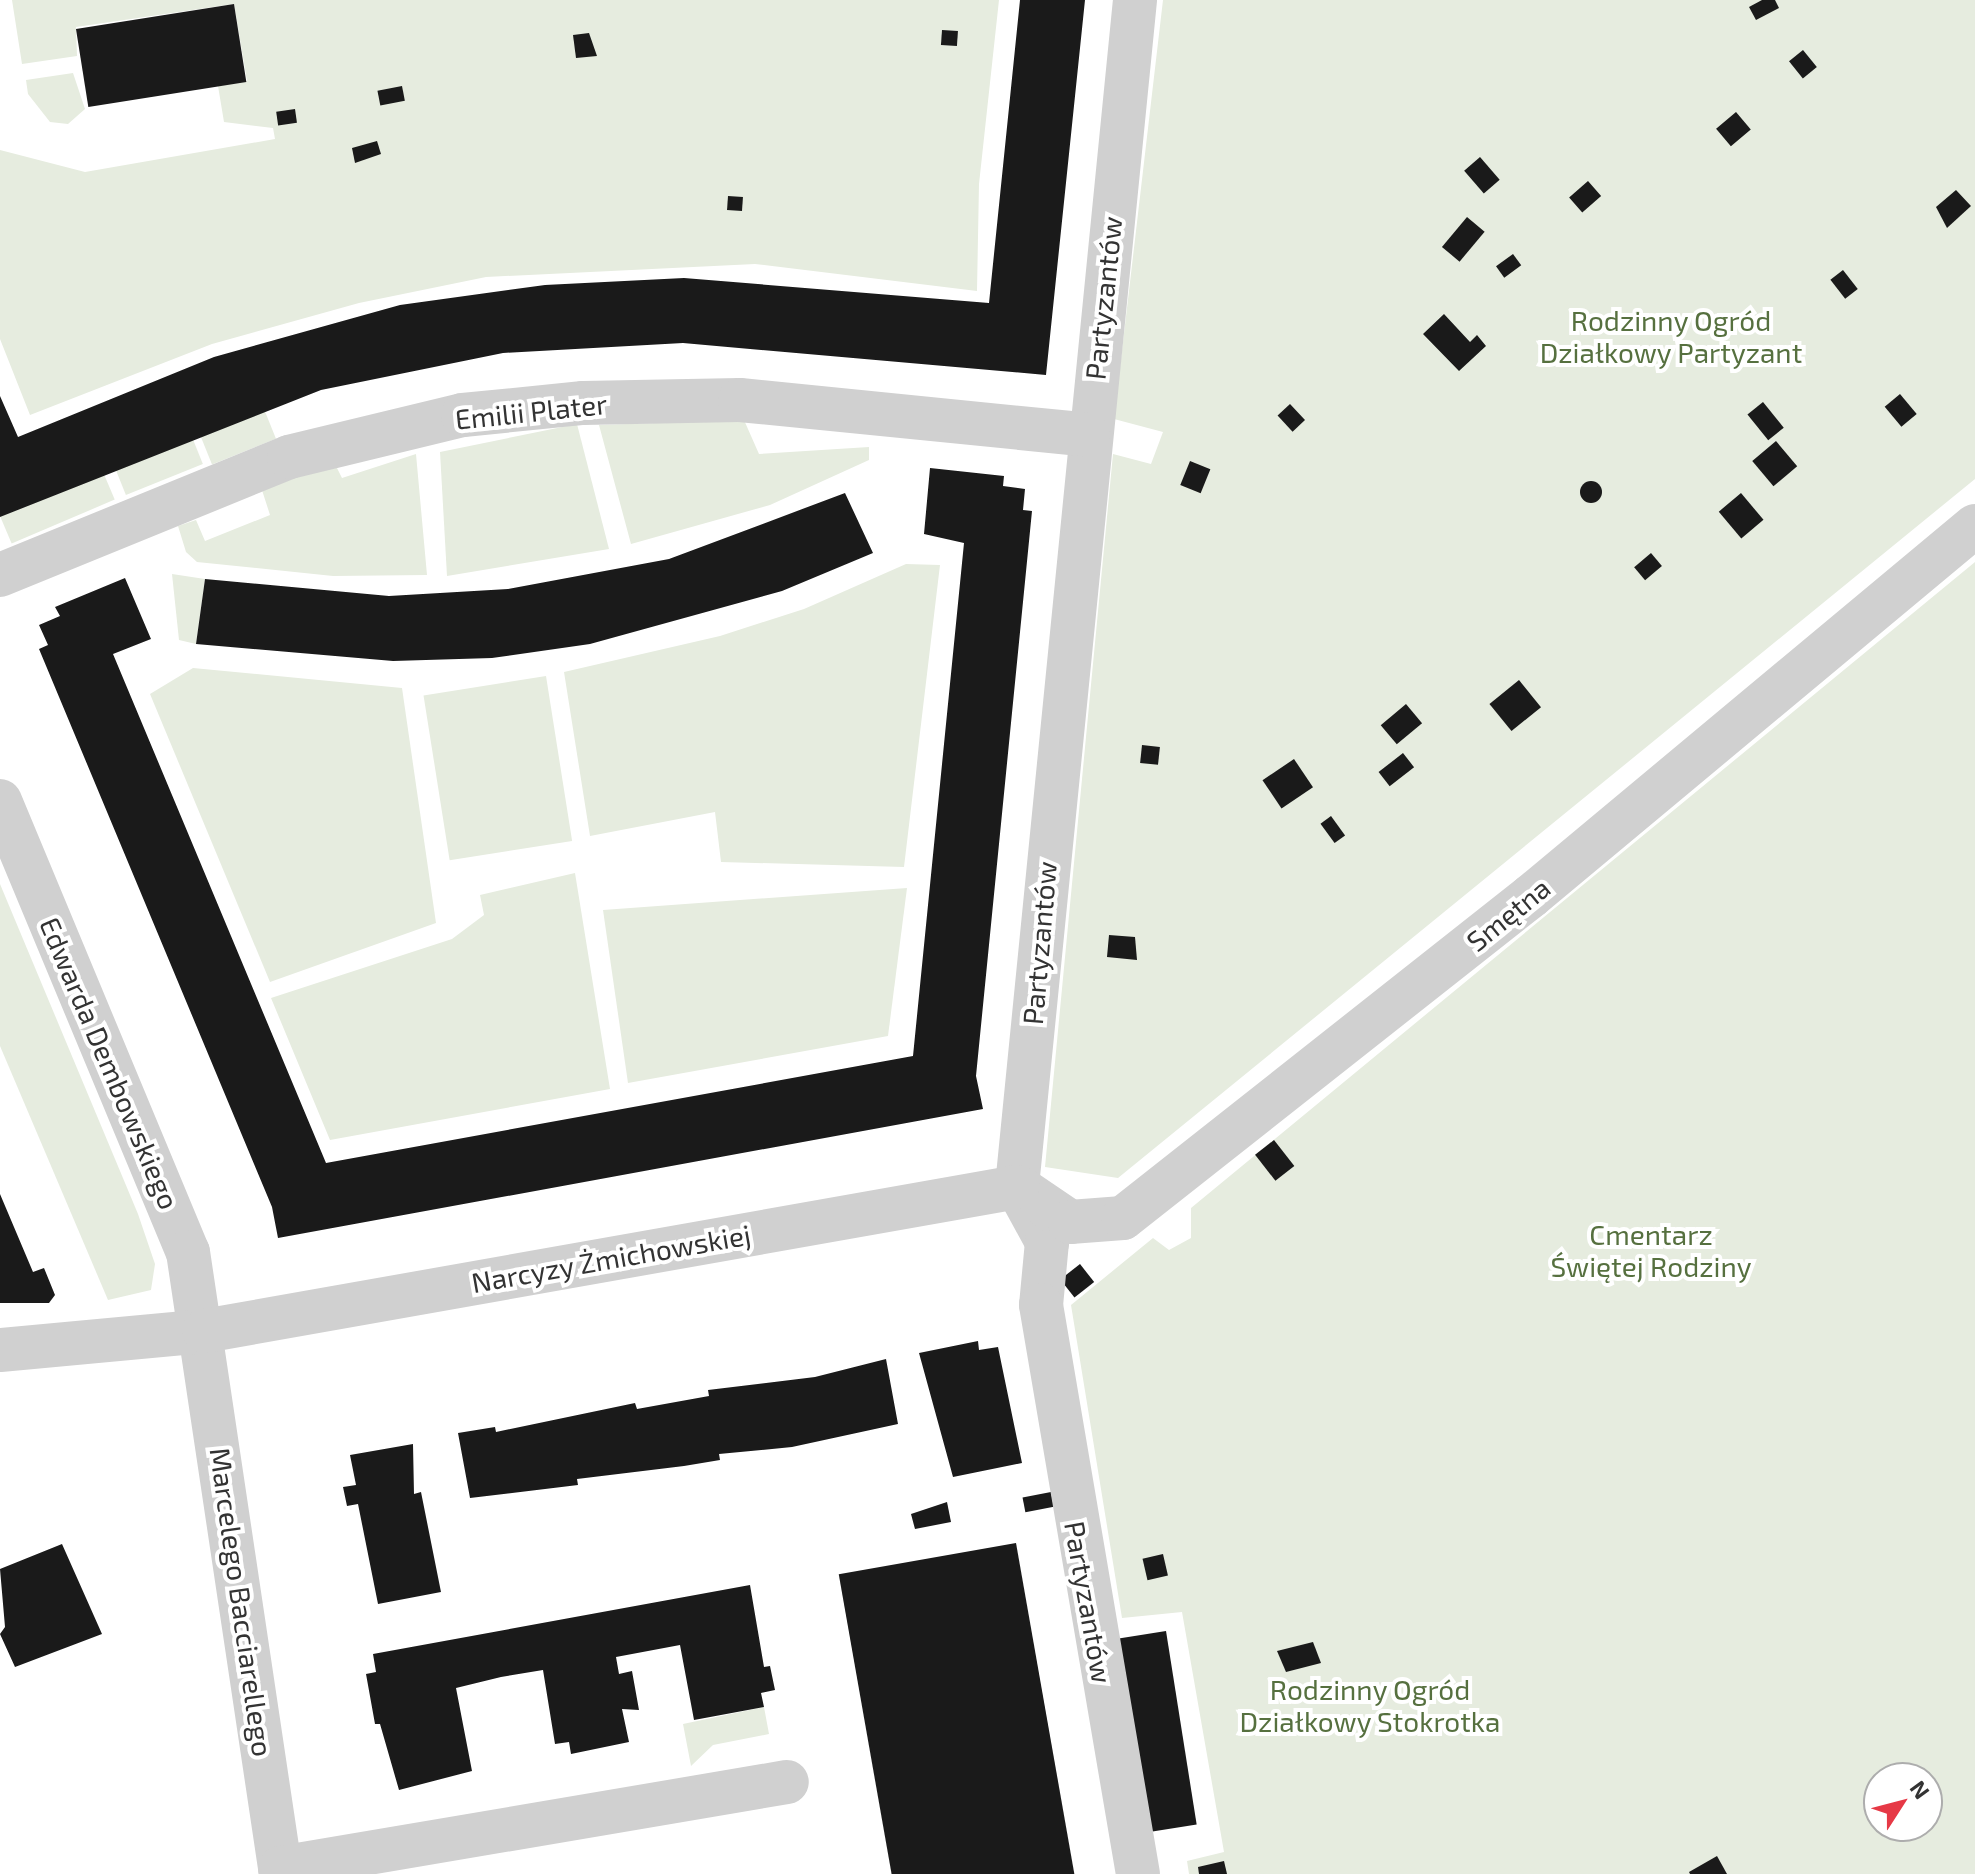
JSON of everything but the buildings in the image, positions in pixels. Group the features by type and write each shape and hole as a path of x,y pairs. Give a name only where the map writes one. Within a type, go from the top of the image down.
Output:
{"street":[{"name":"Partyzantów","path":"1135,0 1088,435 1017,1187 1047,1242 1041,1305 1138,1874"},
{"name":"Emilii Plater","path":"0,575 289,457 463,415 583,403 740,400 1088,435"},
{"name":"Smętna","path":"1017,1187 1070,1222 1123,1218 1531,896 1975,526"},
{"name":"Edwarda Dembowskiego","path":"0,801 177,1222 204,1331"},
{"name":"Narcyzy Żmichowskiej","path":"0,1350 204,1331 1017,1187"},
{"name":"Marcelego Bacciarellego","path":"204,1331 281,1871"},
{"path":"281,1871 787,1782"}],"green space":[{"path":"12,0 999,0 979,184 977,291 755,264 486,277 359,303 212,344 30,415 0,339 0,150 85,172 275,139 273,128 224,122 218,86 247,81 234,4 76,27 77,56 22,64"},
{"name":"Rodzinny Ogród Działkowy Partyzant","path":"1163,0 1975,0 1975,479 1118,1178 1045,1167 1113,454 1151,464 1163,432 1114,419"},
{"path":"73,73 85,109 68,124 50,122 28,94 26,80"},
{"path":"264,409 276,439 212,465 200,435"},
{"path":"744,420 759,454 869,447 869,460 770,505 631,544 599,425"},
{"path":"577,424 609,549 447,576 440,452"},
{"path":"192,437 203,464 126,495 115,468"},
{"path":"416,454 427,575 333,576 197,562 186,552 178,526 196,520 205,541 270,515 261,487 335,464 342,478"},
{"path":"103,472 115,500 12,543 0,516"},
{"name":"Cmentarz Świętej Rodziny","path":"1975,562 1975,1874 1189,1874 1187,1861 1224,1852 1182,1612 1122,1618 1071,1305 1153,1238 1169,1250 1191,1238 1191,1208"},
{"path":"906,564 940,565 904,867 721,862 715,812 590,836 564,672 720,636 804,609"},
{"path":"172,574 205,579 196,644 179,640"},
{"path":"193,668 402,688 436,923 270,982 150,694"},
{"path":"546,676 572,841 450,860 424,695"},
{"path":"575,873 610,1089 330,1140 271,998 452,939 484,915 480,895"},
{"path":"0,884 138,1214 155,1264 151,1290 108,1300 0,1046"},
{"path":"907,888 888,1036 628,1083 603,910"},
{"path":"764,1707 769,1734 713,1745 691,1766 683,1724"}],"park label":[{"name":"Rodzinny Ogród Działkowy Stokrotka","path":"1370,1705"}]}
